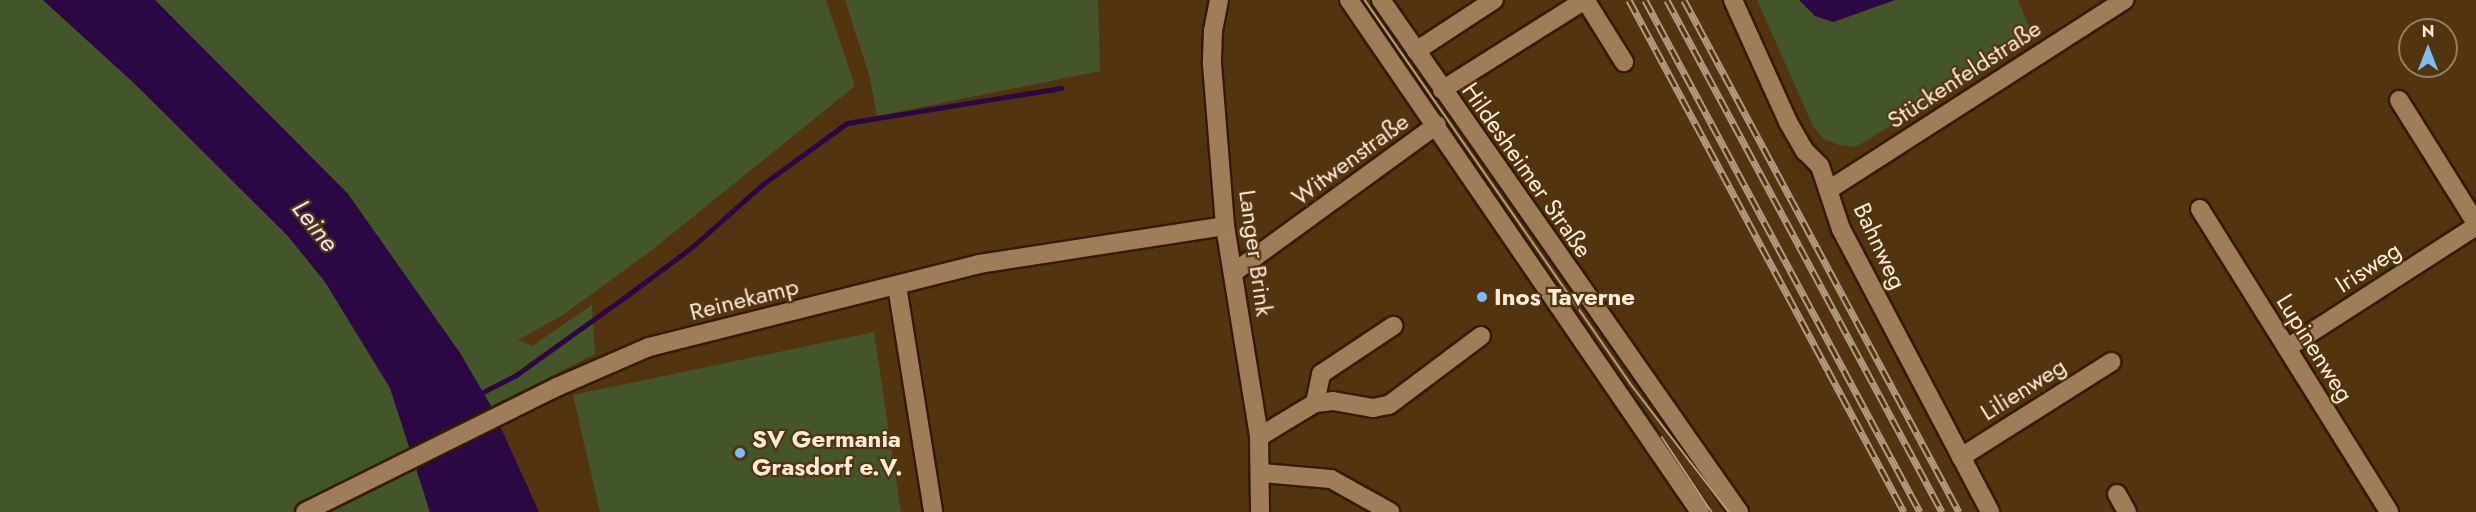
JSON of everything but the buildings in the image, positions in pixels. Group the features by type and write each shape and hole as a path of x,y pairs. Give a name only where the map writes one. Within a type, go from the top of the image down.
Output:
{"street":[{"name":"Langer Brink","path":"1219,0 1213,30 1212,64 1225,226 1259,437 1262,472 1260,512"},
{"name":"Hildesheimer Straße","path":"1349,0 1437,125 1700,512"},
{"name":"Hildesheimer Straße","path":"1381,0 1739,512"},
{"path":"1416,51 1494,0"},
{"name":"Bahnweg","path":"1733,0 1788,122 1805,151 1820,166 1830,189 1841,229 1990,512"},
{"name":"Stückenfeldstraße","path":"1830,189 2124,0"},
{"path":"1442,90 1585,1 1624,62"},
{"path":"2399,100 2476,225"},
{"name":"Witwenstraße","path":"1233,273 1437,125"},
{"name":"Lupinenweg","path":"2200,209 2389,512"},
{"name":"Irisweg","path":"2287,348 2476,225"},
{"name":"Reinekamp","path":"305,512 543,394 649,347 990,262 1225,226"},
{"path":"897,286 933,512"},
{"path":"1315,403 1321,374 1393,326"},
{"path":"1259,437 1315,403 1333,401 1373,408 1389,405 1481,336"},
{"name":"Lilienweg","path":"1961,457 2111,362"},
{"path":"1262,472 1331,479 1390,512"},
{"path":"2117,494 2127,512"}],"green space":[{"path":"0,0 43,0 135,84 287,235 326,282 390,388 420,473 429,512 0,512"},
{"path":"155,0 826,0 855,86 652,250 563,315 518,340 532,346 592,305 595,354 491,406 460,353 348,194"},
{"path":"845,0 1098,0 1100,71 877,116 870,78"},
{"path":"1757,0 1799,0 1815,16 1834,22 1895,0 2018,0 2033,37 1856,147 1839,145 1824,139 1813,126"},
{"name":"SV Germania Grasdorf e.V.","path":"874,332 901,512 600,512 573,395"}],"water":[{"name":"Leine","path":"43,0 155,0 348,194 460,353 491,406 539,512 430,512 390,388 325,282 287,235 135,84"},
{"path":"1799,0 1895,0 1833,22 1815,16"}],"waterway":[{"path":"483,392 516,375 629,294 692,247 763,184 847,123 1061,88"}],"tram line":[{"path":"1365,0 1630,383 1729,512"},
{"path":"1662,437 1712,512"}],"railway":[{"path":"1629,0 1904,512"},
{"path":"1645,0 1920,512"},
{"path":"1667,0 1942,512"},
{"path":"1684,0 1959,512"}],"place":[{"name":"Inos Taverne","path":"1482,297"},
{"name":"SV Germania Grasdorf e.V.","path":"740,453"}]}
